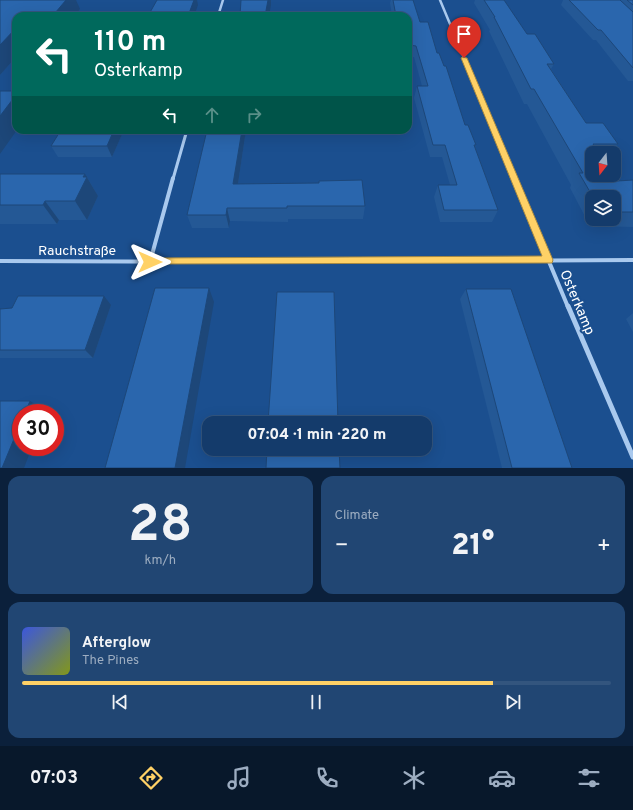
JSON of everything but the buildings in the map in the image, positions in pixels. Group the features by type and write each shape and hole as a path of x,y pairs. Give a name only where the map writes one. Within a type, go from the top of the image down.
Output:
{"street":[{"path":"219,12 223,0"},
{"name":"Osterkamp","path":"440,0 548,260 633,457"},
{"path":"150,262 186,134"},
{"name":"Rauchstraße","path":"0,261 150,262 633,260"}],"route":[{"path":"150,262 548,260 464,58"}]}
